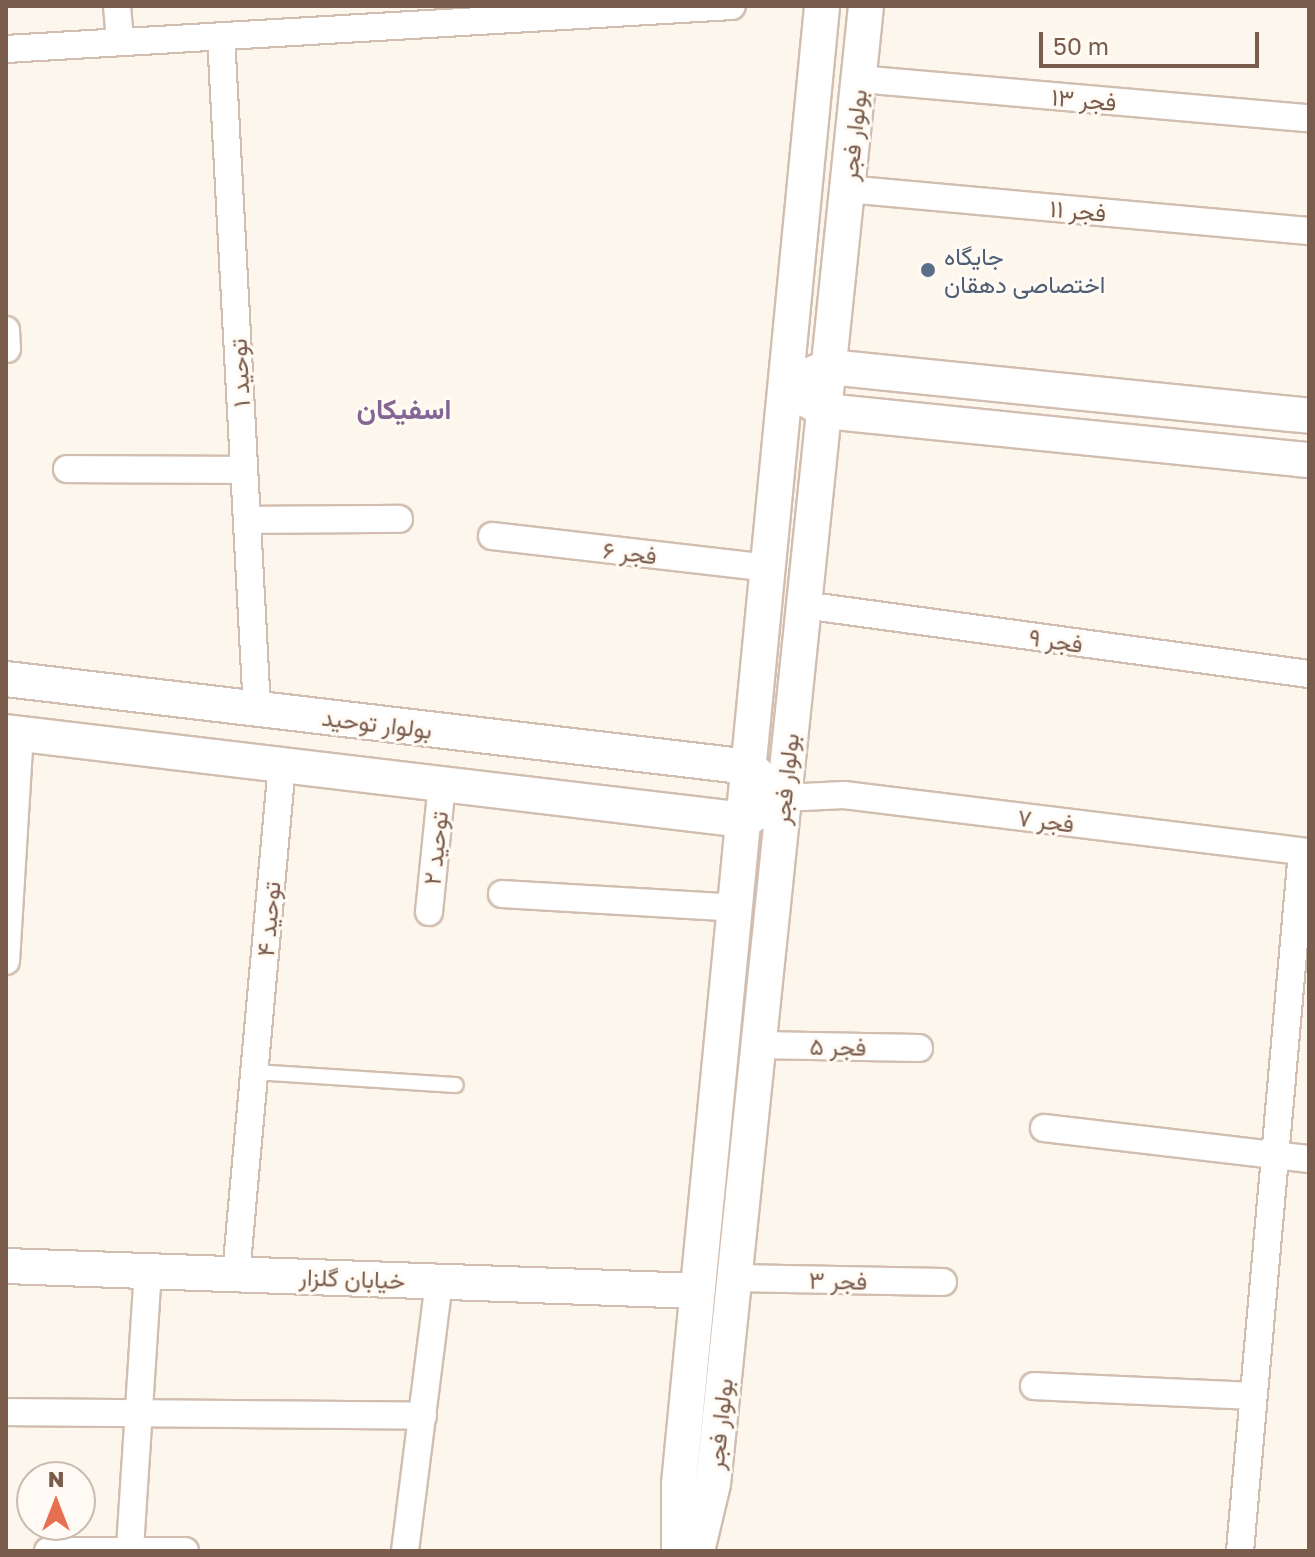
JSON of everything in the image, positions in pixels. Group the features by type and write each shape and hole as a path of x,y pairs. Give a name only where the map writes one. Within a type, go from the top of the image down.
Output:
{"street":[{"path":"117,6 120,42"},
{"path":"6,49 732,6"},
{"name":"بولوار فجر","path":"679,1551 698,1291 783,384 822,6"},
{"name":"بولوار فجر","path":"697,1551 713,1484 866,6"},
{"name":"توحید ۱","path":"221,36 257,709"},
{"name":"فجر ۱۳","path":"859,79 1309,118"},
{"name":"فجر ۱۱","path":"847,189 1309,231"},
{"path":"783,384 829,367 1309,416"},
{"path":"783,384 825,411 1309,460"},
{"path":"67,469 244,470"},
{"path":"247,520 399,519"},
{"name":"فجر ۶","path":"492,536 768,568"},
{"name":"فجر ۹","path":"803,605 1309,674"},
{"name":"بولوار توحید","path":"6,679 749,767"},
{"path":"6,959 13,733 744,820 783,798 749,767"},
{"path":"609,804 628,798 638,781 633,762 615,751"},
{"name":"توحید ۴","path":"236,1274 282,765"},
{"name":"توحید ۲","path":"429,912 442,784"},
{"name":"فجر ۷","path":"783,798 844,795 1306,852"},
{"path":"1240,1551 1272,1158 1306,852"},
{"path":"502,894 735,908"},
{"name":"فجر ۵","path":"758,1045 919,1048"},
{"path":"1044,1128 1272,1158 1309,1159"},
{"name":"خیابان گلزار","path":"6,1266 698,1291"},
{"path":"130,1548 148,1271"},
{"name":"فجر ۳","path":"734,1278 943,1282"},
{"path":"405,1551 439,1282"},
{"path":"1034,1386 1252,1396"},
{"path":"6,1412 423,1416"},
{"path":"48,1551 130,1548 185,1551"}],"lane":[{"path":"254,1072 456,1085"}],"place":[{"name":"جایگاه اختصاصی دهقان","path":"928,270"}],"district":[{"name":"اسفیکان","path":"404,409"}]}
